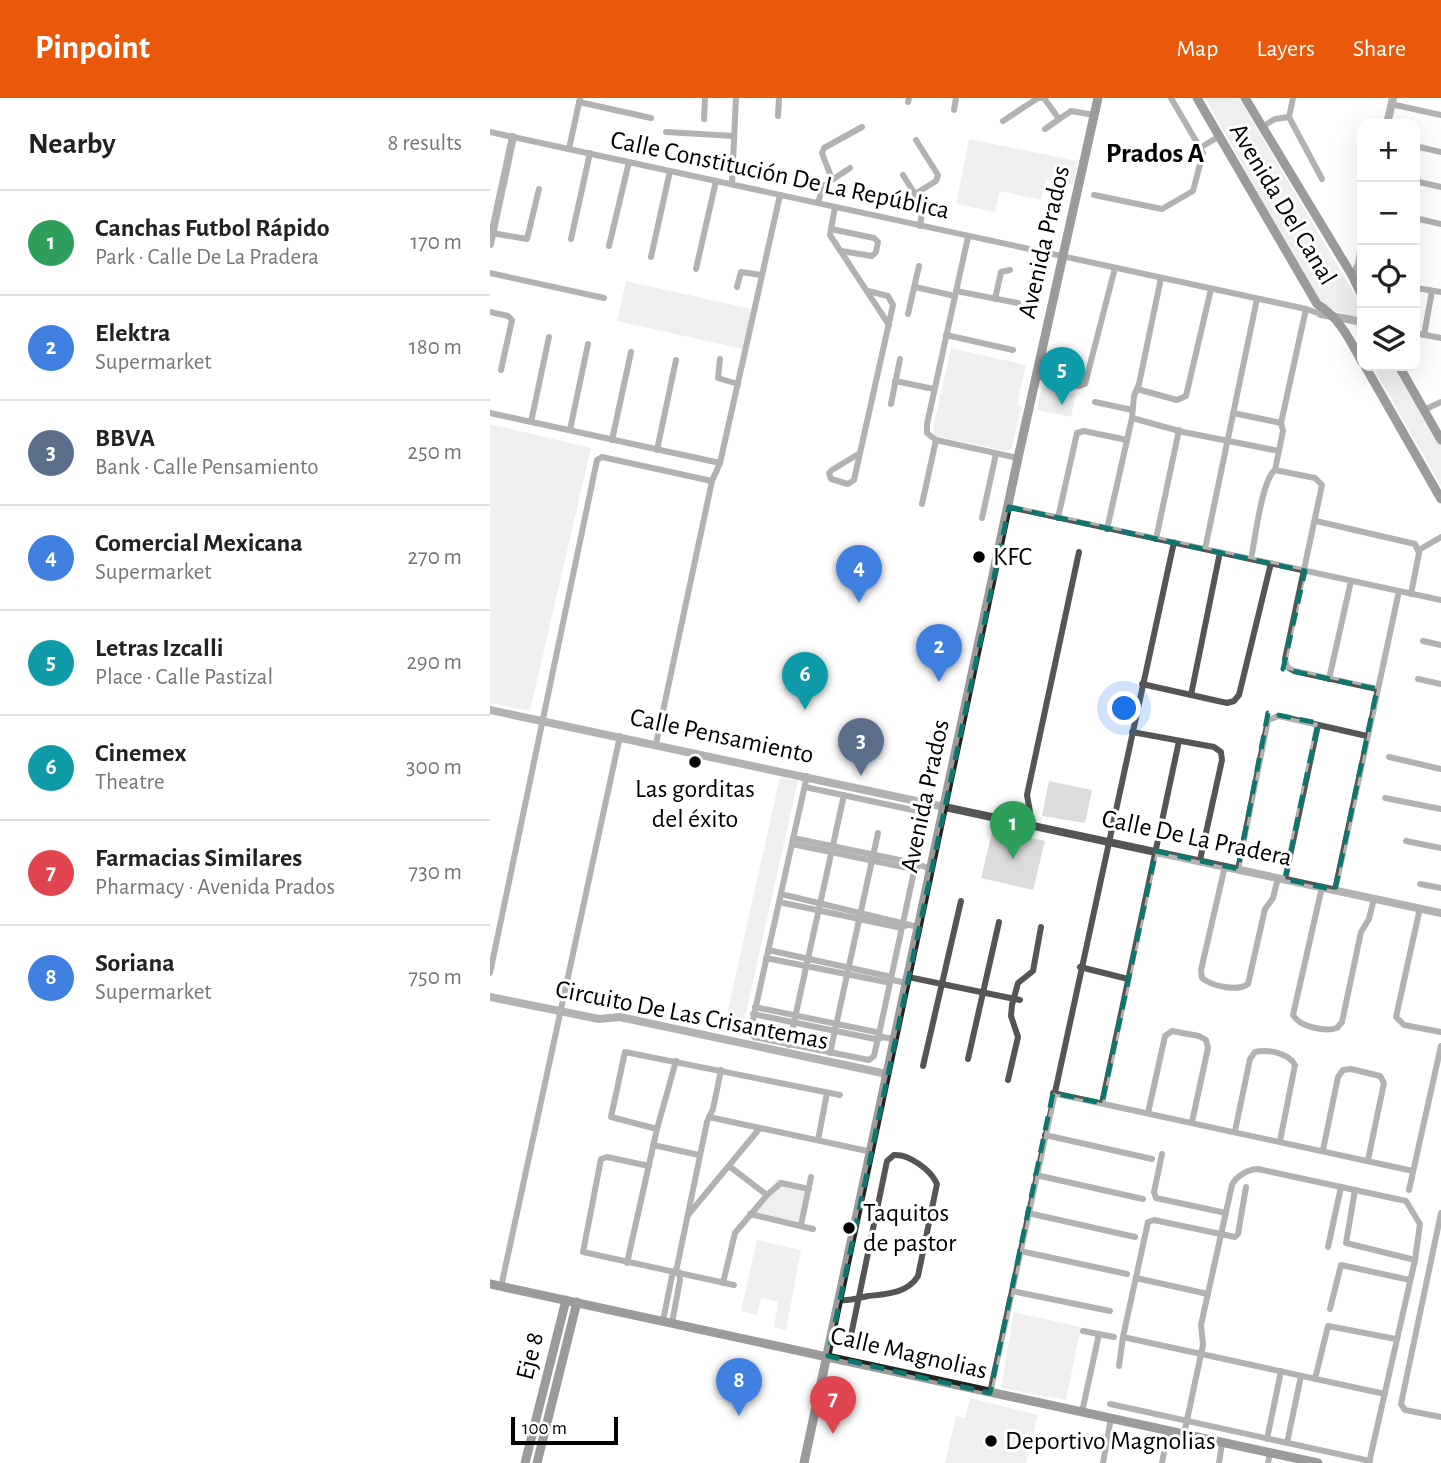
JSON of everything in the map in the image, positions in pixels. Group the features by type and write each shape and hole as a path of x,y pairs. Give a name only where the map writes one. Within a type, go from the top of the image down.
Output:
{"main road":[{"name":"Avenida Prados","path":"804,1463 1018,458 1098,98"},
{"name":"Avenida Del Canal","path":"1197,98 1317,304 1333,316 1357,354"},
{"name":"Avenida Del Canal","path":"1245,98 1357,285"},
{"name":"Avenida Del Canal","path":"1367,371 1441,499"},
{"path":"1402,371 1441,440"},
{"name":"Calle Magnolias","path":"490,1284 1318,1463"},
{"name":"Eje 8","path":"525,1463 566,1300"},
{"name":"Eje 8","path":"537,1463 577,1302"}],"street":[{"path":"704,119 705,98"},
{"path":"732,184 736,98"},
{"path":"778,116 779,98"},
{"path":"954,110 956,98"},
{"path":"1003,121 1038,98 1044,98 1059,119"},
{"path":"1094,195 1162,209 1193,191 1203,153 1171,98"},
{"path":"1293,98 1289,117 1322,179"},
{"path":"569,149 579,100 651,118"},
{"path":"1388,119 1392,101 1441,115"},
{"path":"1045,129 1071,110 1094,115"},
{"path":"1262,127 1275,119 1289,117"},
{"path":"832,179 822,153 824,148 862,127"},
{"name":"Calle Constitución De La República","path":"490,132 1321,314"},
{"path":"666,132 734,136"},
{"path":"490,244 513,137"},
{"path":"1200,148 1218,137"},
{"path":"915,194 938,177 916,140"},
{"path":"1420,147 1441,152"},
{"path":"571,239 590,153"},
{"path":"610,246 629,162"},
{"path":"818,204 821,187 850,168"},
{"path":"651,257 670,171"},
{"path":"903,175 923,209 920,226"},
{"path":"696,270 716,181"},
{"path":"1419,182 1441,187"},
{"path":"492,233 527,239 539,189"},
{"path":"656,744 712,481 720,463 780,195"},
{"path":"835,207 830,235 889,325"},
{"path":"1420,219 1441,224"},
{"path":"831,229 874,238 878,242 872,257 841,251"},
{"path":"968,236 927,430 929,436 936,440 1018,458"},
{"path":"908,314 919,266"},
{"path":"1036,376 1079,386 1085,384 1115,268"},
{"path":"1353,277 1357,268"},
{"path":"995,299 1002,272 1010,270"},
{"path":"490,272 604,298"},
{"path":"737,287 741,272 761,275"},
{"path":"1107,529 1161,278"},
{"path":"915,287 1018,303"},
{"path":"1137,390 1177,400 1186,396 1210,289"},
{"path":"1420,289 1441,292"},
{"path":"860,453 829,473 832,480 852,483 860,453 893,304 890,297 868,291"},
{"path":"1424,335 1432,291"},
{"path":"1205,549 1257,299"},
{"path":"1275,470 1283,428 1281,423 1306,309"},
{"path":"490,312 508,316 512,320 501,370"},
{"path":"1321,314 1357,321"},
{"path":"1420,334 1441,338"},
{"path":"946,335 1013,350"},
{"path":"531,422 549,337"},
{"path":"570,430 588,344"},
{"path":"612,440 631,352"},
{"path":"720,359 718,378 738,384"},
{"path":"891,404 900,359"},
{"path":"657,450 677,360"},
{"path":"895,381 934,390"},
{"path":"1095,402 1179,430 1279,451"},
{"path":"1424,410 1441,402"},
{"path":"490,413 720,463"},
{"path":"1233,413 1281,423"},
{"path":"1156,539 1179,430"},
{"path":"1058,519 1079,432 1126,440"},
{"path":"922,504 936,440"},
{"path":"982,518 996,454"},
{"path":"490,973 597,460 602,457 712,481"},
{"path":"1251,559 1270,472 1275,470 1321,481 1316,521 1285,659 1287,667 1294,671 1377,689"},
{"path":"1009,507 1441,600"},
{"path":"1316,521 1415,544 1419,550 1411,594"},
{"path":"1419,550 1441,537"},
{"path":"990,1393 1174,542"},
{"path":"1028,823 1030,807 1027,795 1079,552"},
{"path":"1191,695 1220,552"},
{"path":"1142,684 1227,703 1234,701 1239,695 1271,563"},
{"path":"1329,679 1351,581"},
{"path":"1335,890 1399,591"},
{"path":"1423,641 1441,645"},
{"path":"1418,679 1441,684"},
{"name":"Calle Pensamiento","path":"490,710 945,805"},
{"path":"1238,869 1266,724 1271,717 1279,716 1367,736"},
{"path":"1225,866 1201,974 1205,981 1241,989 1248,984 1265,909 1281,878 1318,725"},
{"path":"1132,732 1214,747 1221,752 1222,760 1200,860"},
{"path":"501,1287 620,736"},
{"path":"1102,1103 1179,741"},
{"path":"1389,757 1441,769"},
{"path":"805,787 924,813 926,818 880,1036 874,1056 869,1060 752,1037 750,1033 807,776"},
{"path":"789,1045 844,795"},
{"path":"1385,798 1441,809"},
{"name":"Calle De La Pradera","path":"945,805 1441,913"},
{"path":"830,1053 878,833"},
{"path":"793,841 930,869"},
{"path":"1406,841 1441,848"},
{"path":"1420,884 1441,888"},
{"path":"1322,887 1293,1011 1294,1019 1329,1030 1337,1028 1342,1022 1361,932 1369,919 1374,898"},
{"path":"781,894 819,906 918,927"},
{"path":"923,1066 961,901"},
{"path":"779,902 819,906"},
{"path":"1420,908 1396,1017 1404,1025 1441,1032"},
{"path":"968,1059 999,922"},
{"path":"1008,1080 1018,1037 1011,1016 1017,999 1018,982 1033,971 1041,927"},
{"path":"767,954 891,980 942,984 1017,999"},
{"path":"1080,967 1128,979"},
{"name":"Circuito De Las Crisantemas","path":"490,997 599,1019 620,1017 887,1074"},
{"path":"754,1010 894,1039"},
{"path":"1148,1113 1165,1035 1172,1031 1199,1036 1206,1040 1208,1048 1192,1122"},
{"path":"1409,1190 1441,1046"},
{"path":"657,1129 611,1117 623,1055 629,1051 840,1096"},
{"path":"1236,1132 1250,1059 1255,1052 1263,1051 1287,1056 1296,1065 1280,1141"},
{"path":"627,1263 653,1145 676,1061"},
{"path":"1323,1150 1338,1077 1343,1070 1351,1069 1380,1076 1384,1083 1368,1160"},
{"path":"667,1322 699,1155 721,1070"},
{"path":"818,1140 827,1093"},
{"path":"1053,1093 1413,1171"},
{"path":"709,1117 872,1152"},
{"path":"687,1217 760,1128"},
{"path":"1045,1135 1152,1159"},
{"path":"653,1145 699,1155"},
{"path":"1162,1154 1155,1196 1226,1213"},
{"path":"840,1300 859,1299 901,1290 918,1276 937,1184 934,1177 905,1156 891,1156 887,1161 859,1299 849,1345"},
{"path":"649,1166 607,1157 600,1161 582,1250 586,1254 734,1285"},
{"path":"729,1166 767,1195"},
{"path":"1110,1404 1187,1422 1370,1462 1421,1226 1406,1201 1254,1168 1234,1181 1201,1325 1202,1354 1187,1422 1184,1434"},
{"path":"1037,1175 1143,1199"},
{"path":"801,1225 811,1177"},
{"path":"723,1283 734,1236 767,1195 780,1183 808,1189"},
{"path":"1119,1366 1123,1336 1150,1221 1237,1235 1246,1187"},
{"path":"1328,1247 1341,1187"},
{"path":"1356,1190 1345,1241 1347,1244 1415,1260"},
{"path":"1028,1213 1135,1237"},
{"path":"1441,1213 1401,1404 1405,1410 1441,1417"},
{"path":"750,1214 813,1229"},
{"path":"1020,1251 1127,1274"},
{"path":"1330,1309 1341,1265 1410,1280"},
{"path":"1136,1278 1208,1294"},
{"path":"1012,1291 1110,1311"},
{"path":"1315,1379 1326,1328 1329,1325 1396,1339"},
{"path":"1083,1331 1114,1337"},
{"path":"1082,1412 1099,1334"},
{"path":"1123,1336 1385,1394"},
{"path":"1267,1439 1281,1371"},
{"path":"1287,1443 1301,1376"},
{"path":"1103,1463 1111,1418"},
{"path":"1163,1463 1168,1431"},
{"path":"1219,1463 1223,1443"},
{"path":"1268,1463 1270,1452"}],"highlighted area":[{"path":"1009,507 1305,571 1283,669 1377,689 1335,890 1285,879 1318,723 1268,713 1238,869 1156,851 1102,1103 1053,1093 990,1393 828,1356"}],"shaded area":[{"path":"1205,98 1239,98 1357,299 1357,317 1336,312 1318,300"},
{"path":"969,139 1078,161 1073,185 1046,179 1041,200 1000,191 995,212 956,204"},
{"path":"626,281 752,309 743,349 617,321"},
{"path":"951,348 1026,365 1017,405 1021,406 1012,448 1006,451 935,436 933,429"},
{"path":"1375,371 1401,371 1441,444 1441,486"},
{"path":"1042,387 1076,394 1071,417 1037,410"},
{"path":"490,424 591,448 530,711 490,703"},
{"path":"780,777 798,781 741,1035 723,1032"},
{"path":"1049,781 1092,790 1085,823 1042,816"},
{"path":"993,829 1045,841 1033,890 981,878"},
{"path":"777,1179 808,1186 801,1224 753,1217"},
{"path":"757,1240 801,1250 786,1330 774,1327 778,1302 761,1298 757,1315 741,1311"},
{"path":"1014,1312 1081,1327 1066,1400 1001,1388"},
{"name":"Deportivo Magnolias","path":"970,1398 1038,1415 1026,1463 945,1463 956,1416 965,1418"}],"place":[{"name":"Letras Izcalli","path":"1062,405"},
{"name":"KFC","path":"979,557"},
{"name":"Comercial Mexicana","path":"859,603"},
{"name":"Elektra","path":"939,682"},
{"name":"Cinemex","path":"805,710"},
{"name":"Las gorditas del éxito","path":"695,762"},
{"name":"BBVA","path":"861,776"},
{"name":"Canchas Futbol Rápido","path":"1013,859"},
{"name":"Taquitos de pastor","path":"849,1228"},
{"name":"Soriana","path":"739,1416"},
{"name":"Farmacias Similares","path":"833,1434"},
{"name":"Deportivo Magnolias","path":"991,1441"}],"district":[{"name":"Prados A","path":"1155,154"}]}
